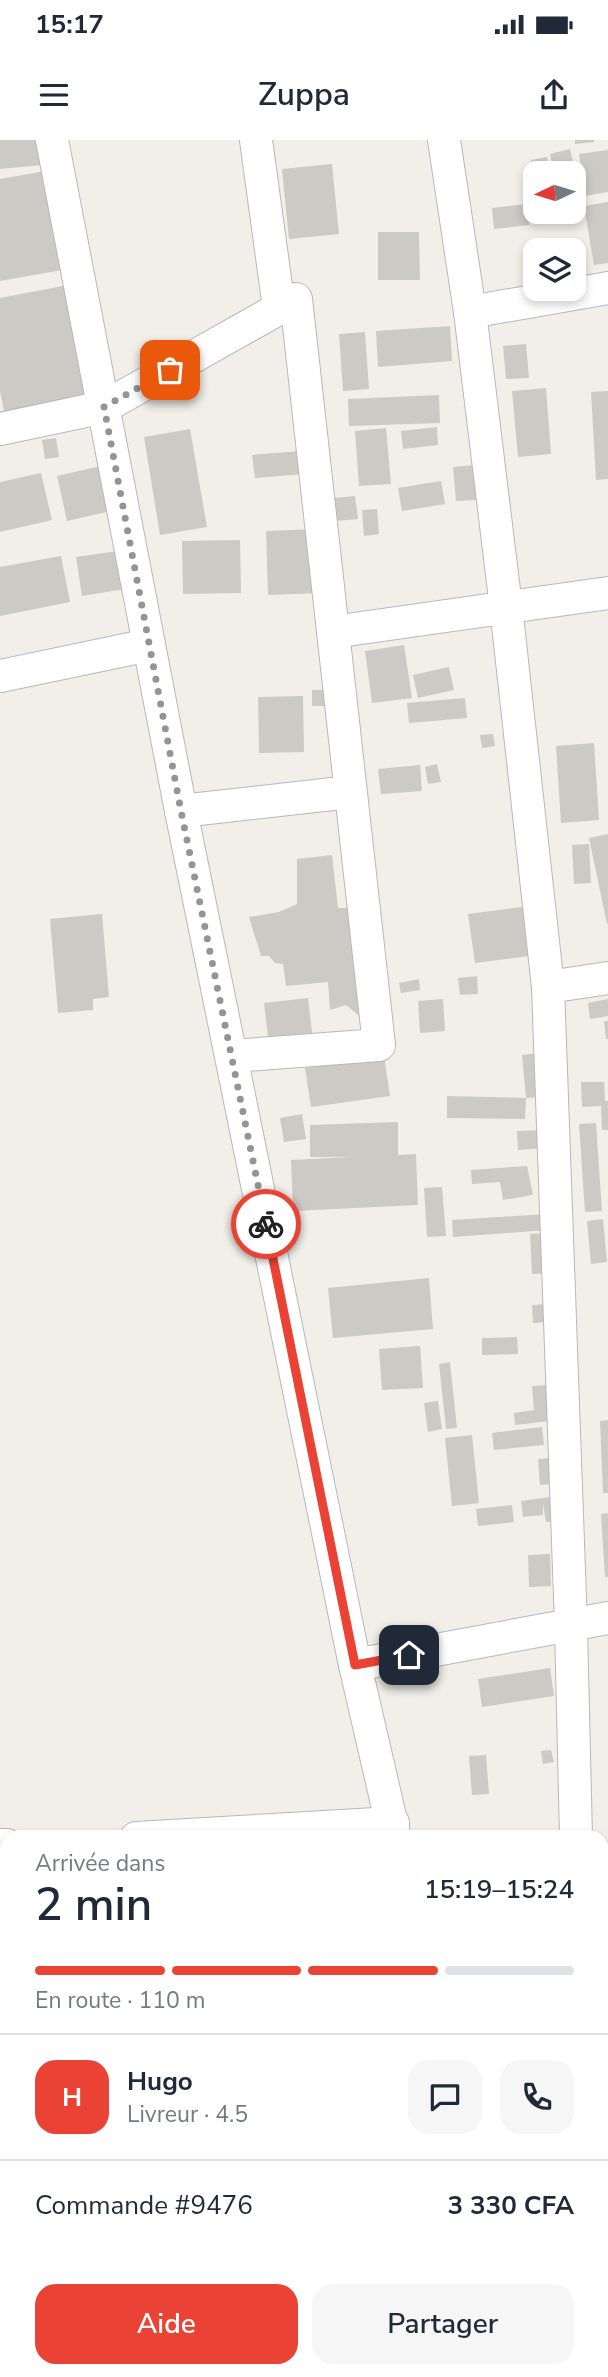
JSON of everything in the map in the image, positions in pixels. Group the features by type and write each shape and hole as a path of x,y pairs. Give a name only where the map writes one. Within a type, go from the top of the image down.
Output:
{"street":[{"path":"52,140 181,811 355,1665 394,1830"},
{"path":"256,140 279,308"},
{"path":"444,140 470,312 548,987 576,1830"},
{"path":"470,312 608,288"},
{"path":"0,429 104,407 296,299 379,1045 232,1056"},
{"path":"332,632 608,593"},
{"path":"0,676 149,645"},
{"path":"181,811 351,792"},
{"path":"548,987 608,978"},
{"path":"355,1665 608,1618"}],"building":[{"path":"0,140 39,140 42,165 0,169"},
{"path":"575,140 594,140 594,142 575,144"},
{"path":"570,149 573,161 551,161 550,154"},
{"path":"608,150 608,192 586,196 586,161 580,161 579,154"},
{"path":"547,157 548,161 531,161"},
{"path":"332,164 339,234 289,239 282,169"},
{"path":"51,170 68,269 0,281 0,179"},
{"path":"608,202 608,263 594,265 586,206"},
{"path":"523,204 523,224 529,225 494,229 492,208"},
{"path":"378,232 419,232 420,280 378,280"},
{"path":"68,285 88,395 4,411 0,391 0,298"},
{"path":"450,326 452,361 378,367 376,331"},
{"path":"365,332 369,389 343,391 339,334"},
{"path":"526,344 529,378 506,379 503,346"},
{"path":"546,388 551,454 518,457 512,391"},
{"path":"608,391 608,479 596,480 591,392"},
{"path":"439,395 440,423 349,426 348,399"},
{"path":"437,427 438,445 403,449 401,431"},
{"path":"386,428 391,484 359,486 355,431"},
{"path":"190,429 207,527 160,535 144,437"},
{"path":"56,438 59,457 45,459 42,440"},
{"path":"301,451 304,474 255,478 252,455"},
{"path":"105,465 115,510 67,521 57,476"},
{"path":"475,465 477,500 456,501 453,467"},
{"path":"41,473 52,520 0,532 0,482"},
{"path":"441,481 445,504 402,511 398,488"},
{"path":"355,496 358,519 336,521 334,498"},
{"path":"377,509 379,534 364,536 362,510"},
{"path":"317,529 320,593 268,595 266,531"},
{"path":"240,540 241,593 183,594 182,541"},
{"path":"125,550 131,588 82,596 76,557"},
{"path":"61,556 70,602 0,616 0,567"},
{"path":"404,645 412,698 372,703 365,651"},
{"path":"449,667 454,690 418,698 413,675"},
{"path":"312,690 332,690 332,706 312,706"},
{"path":"303,696 304,752 259,753 258,697"},
{"path":"465,698 467,718 409,723 407,703"},
{"path":"493,734 495,746 482,748 480,735"},
{"path":"594,743 599,820 561,823 556,746"},
{"path":"437,764 441,782 428,784 425,767"},
{"path":"420,765 422,791 381,794 378,769"},
{"path":"608,834 608,923 607,924 589,838"},
{"path":"589,844 591,883 574,884 572,845"},
{"path":"332,855 338,908 352,908 363,1019 346,1005 330,1010 328,982 286,986 283,964 275,963 269,956 261,956 249,917 279,912 297,904 297,859"},
{"path":"530,906 537,955 475,963 468,914"},
{"path":"102,914 109,997 93,999 93,1010 58,1013 50,919"},
{"path":"477,976 478,994 460,995 458,978"},
{"path":"419,979 420,990 401,993 399,983"},
{"path":"308,998 313,1040 269,1045 264,1003"},
{"path":"443,999 445,1031 420,1033 418,1001"},
{"path":"608,999 608,1016 590,1019 588,1003"},
{"path":"604,1021 608,1021 608,1039 606,1039"},
{"path":"539,1053 542,1097 526,1098 522,1055"},
{"path":"384,1056 390,1096 311,1107 305,1068"},
{"path":"581,1082 604,1082 605,1101 608,1101 608,1130 602,1130 601,1106 582,1107"},
{"path":"447,1096 526,1098 525,1119 447,1118"},
{"path":"302,1114 306,1139 284,1142 280,1118"},
{"path":"398,1122 398,1155 416,1154 418,1205 293,1211 291,1160 352,1157 310,1157 310,1125"},
{"path":"596,1123 602,1211 585,1212 579,1124"},
{"path":"544,1130 544,1148 518,1150 517,1131"},
{"path":"527,1166 533,1195 503,1200 500,1182 472,1184 471,1170"},
{"path":"442,1187 446,1236 427,1237 424,1188"},
{"path":"546,1214 547,1230 453,1237 452,1220"},
{"path":"603,1219 607,1262 591,1264 587,1221"},
{"path":"546,1233 548,1273 532,1274 530,1234"},
{"path":"429,1278 433,1329 333,1338 328,1288"},
{"path":"547,1304 549,1322 533,1323 532,1305"},
{"path":"517,1337 518,1354 482,1355 482,1338"},
{"path":"420,1346 423,1388 382,1390 379,1349"},
{"path":"450,1362 457,1428 446,1429 439,1364"},
{"path":"547,1385 549,1421 515,1425 514,1413 534,1410 532,1386"},
{"path":"438,1401 442,1429 428,1432 424,1403"},
{"path":"608,1420 608,1493 603,1493 600,1421"},
{"path":"542,1427 544,1445 494,1450 492,1433"},
{"path":"472,1435 479,1503 452,1506 445,1438"},
{"path":"551,1458 553,1484 540,1485 538,1459"},
{"path":"550,1497 554,1521 546,1522 543,1504 543,1515 523,1517 521,1501"},
{"path":"512,1505 514,1522 478,1526 476,1509"},
{"path":"608,1513 608,1577 605,1577 601,1514"},
{"path":"550,1554 551,1586 529,1587 528,1555"},
{"path":"550,1668 554,1696 482,1707 478,1679"},
{"path":"551,1750 554,1762 543,1764 541,1751"},
{"path":"486,1755 489,1794 472,1795 469,1756"}],"way so far":[{"path":"170,370 104,407 181,811 266,1224"}],"route":[{"path":"266,1224 355,1665 409,1655"}]}
